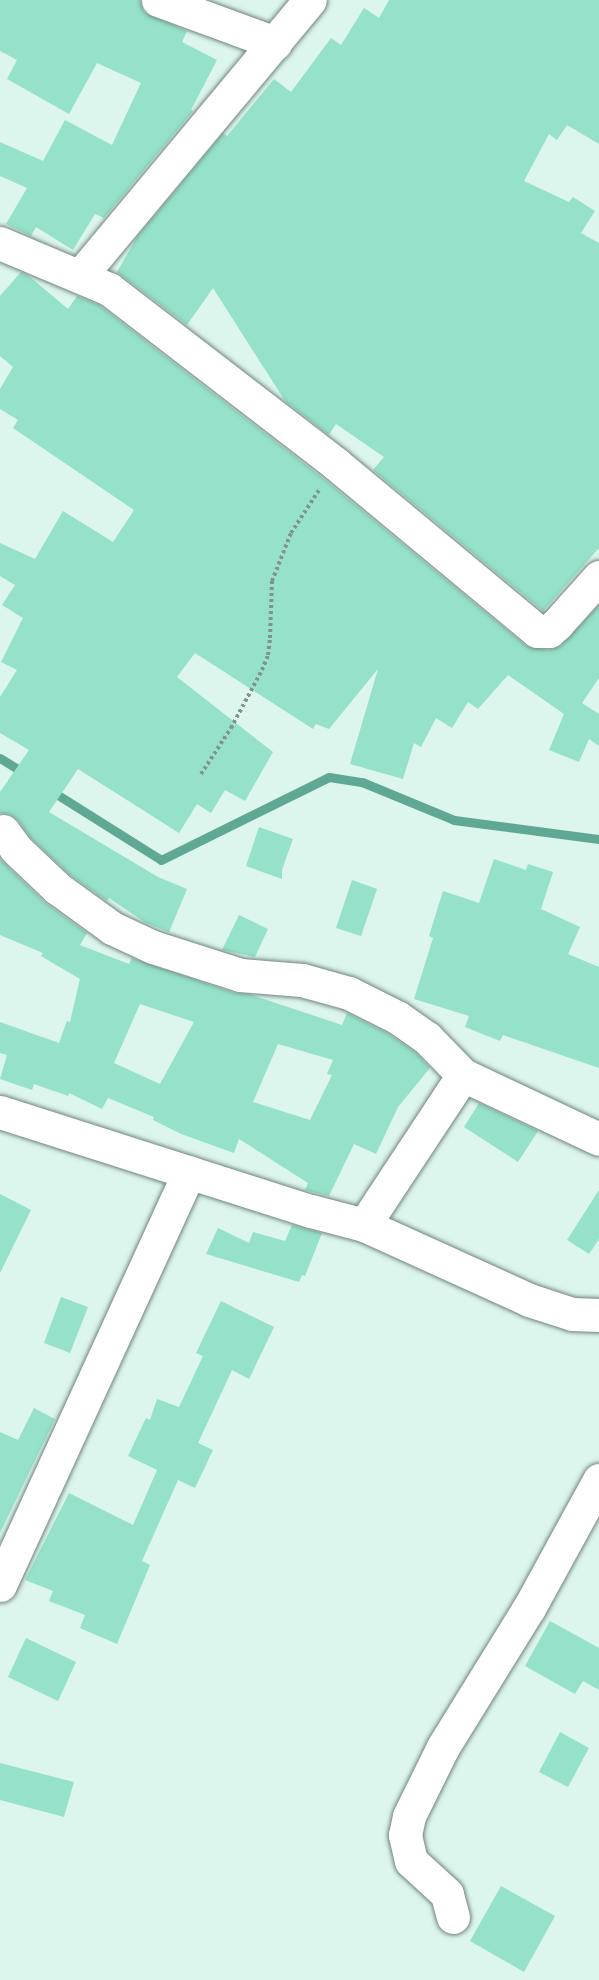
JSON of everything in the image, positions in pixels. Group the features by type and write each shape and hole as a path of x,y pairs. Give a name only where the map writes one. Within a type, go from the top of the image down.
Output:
{"street":[{"path":"158,0 275,44"},
{"path":"80,276 310,0"},
{"path":"0,243 109,290 336,464 537,631 549,631 599,577"},
{"path":"3,831 16,849 57,888 112,928 153,947 240,975 302,980 349,993 397,1017 427,1038 463,1075 599,1139"},
{"path":"364,1225 463,1075"},
{"path":"0,1112 311,1211 364,1225 529,1300 572,1314 599,1315"},
{"path":"0,1585 189,1172"},
{"path":"453,1917 447,1894 411,1861 405,1835 409,1816 443,1747 529,1608 599,1480"}],"path":[{"path":"201,774 231,728 268,655 269,604 278,561 291,533 336,464"}],"building":[{"path":"0,0 140,0 144,12 187,31 182,42 217,60 191,110 193,111 104,218 95,214 73,250 36,227 31,236 6,224 27,188 0,176 0,142 43,161 65,120 112,145 141,83 97,63 69,114 7,79 17,60 0,51"},
{"path":"389,0 599,0 599,144 567,125 557,140 549,134 524,181 569,202 573,197 595,211 581,233 599,243 599,548 543,611 373,470 384,457 336,424 329,435 285,401 213,288 187,325 117,272 137,237 223,133 227,136 274,79 291,92 331,38 341,45 364,8 379,18"},
{"path":"21,272 29,276 68,309 77,296 99,305 324,479 526,646 549,650 561,646 599,605 599,678 582,703 599,714 599,746 589,739 579,762 549,750 564,714 508,675 478,709 468,702 452,728 436,718 421,747 414,743 403,779 350,764 378,669 329,729 316,724 313,729 195,653 177,677 273,752 245,801 225,790 211,813 197,804 179,833 78,769 49,812 158,877 187,889 169,932 146,923 109,898 107,901 69,874 30,837 18,820 10,814 0,813 0,792 29,750 0,733 0,697 17,670 1,662 23,618 2,605 15,585 0,576 0,543 35,559 63,511 113,542 134,510 13,428 18,420 0,409 0,389 13,367 0,356 0,296"},
{"path":"259,827 293,839 282,870 282,879 246,866"},
{"path":"0,859 44,902 87,933 80,945 129,964 132,958 234,993 249,994 342,1025 347,1013 387,1033 415,1052 430,1068 398,1107 376,1154 354,1144 329,1196 305,1190 308,1183 239,1139 234,1153 181,1134 153,1120 154,1117 108,1098 102,1109 69,1093 68,1096 34,1084 32,1090 0,1079 7,1055 0,1053 0,1022 59,1043 67,1021 70,1022 80,979 41,956 43,953 0,935","holes":["140,1004 194,1022 160,1084 114,1063","278,1044 333,1060 327,1074 332,1075 310,1120 253,1102"]},
{"path":"494,859 526,870 528,864 553,872 541,909 580,927 568,954 599,967 599,1068 503,1035 500,1041 465,1027 469,1016 414,999 433,938 429,936 443,891 479,903"},
{"path":"352,880 377,889 361,936 336,928"},
{"path":"239,915 268,929 255,957 222,950"},
{"path":"479,1103 538,1131 518,1162 464,1127"},
{"path":"599,1190 599,1239 589,1254 567,1240"},
{"path":"0,1194 31,1210 0,1273"},
{"path":"292,1225 322,1233 305,1276 302,1275 299,1282 206,1254 218,1228 249,1243 253,1232 285,1241"},
{"path":"61,1297 88,1307 70,1353 44,1343"},
{"path":"221,1301 274,1327 249,1379 232,1370 198,1443 213,1450 195,1488 178,1480 142,1561 150,1565 117,1644 80,1628 85,1615 49,1601 53,1591 25,1580 69,1493 133,1525 157,1470 128,1456 146,1418 150,1420 157,1399 179,1407 203,1356 196,1353"},
{"path":"34,1408 55,1419 0,1533 0,1432 18,1440"},
{"path":"550,1621 599,1648 599,1690 583,1681 575,1694 525,1666"},
{"path":"26,1638 76,1662 58,1701 8,1677"},
{"path":"560,1732 589,1748 568,1787 539,1772"},
{"path":"0,1763 74,1782 64,1817 0,1800"},
{"path":"501,1886 555,1916 524,1972 470,1941"}],"waterway":[{"path":"0,758 26,774"},
{"path":"50,790 161,860 329,777 362,782 454,820 599,839"}]}
